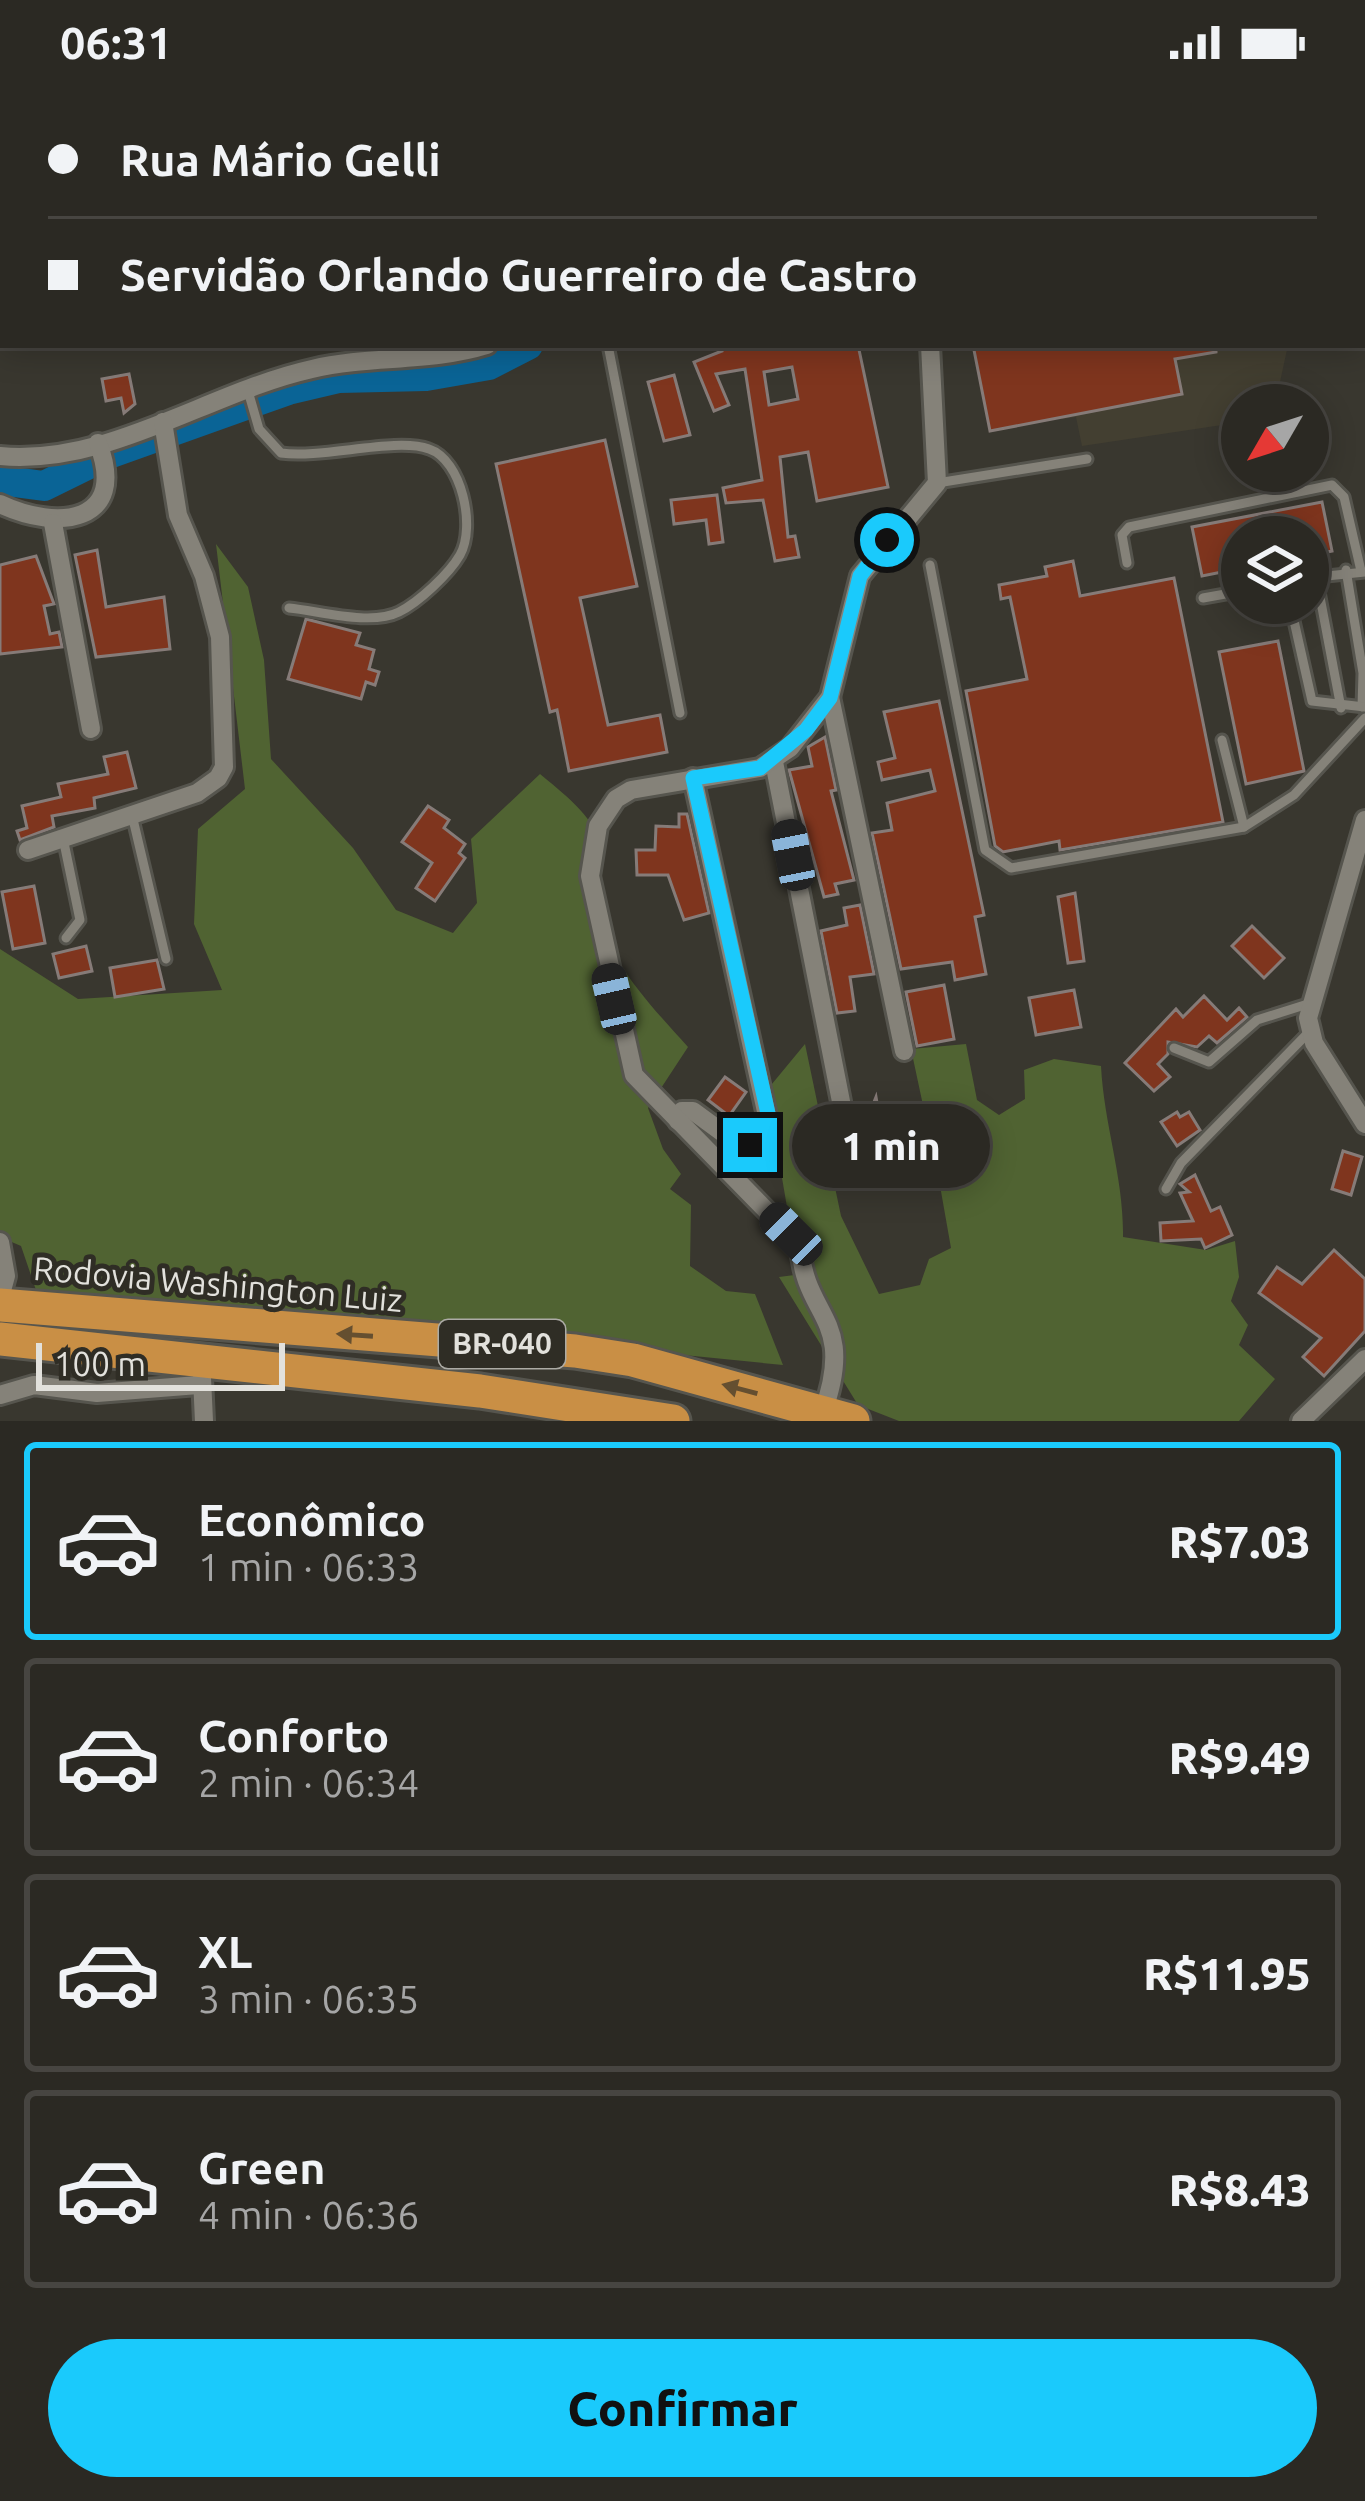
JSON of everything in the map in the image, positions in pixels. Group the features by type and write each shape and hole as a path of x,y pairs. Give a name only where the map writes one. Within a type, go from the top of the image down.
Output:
{"highway":[{"name":"Rodovia Washington Luiz","path":"9,1297 575,1351 633,1360 838,1416"},
{"name":"BR-040","path":"0,1339 204,1374 502,1394 673,1421"}],"street":[{"path":"0,456 102,454 163,422 316,357 446,357 477,348"},
{"path":"904,1051 830,698 860,576 937,483 930,348"},
{"path":"28,850 211,785 226,756 220,637 204,575 178,514 163,422"},
{"path":"0,504 53,523 99,503 102,454"},
{"path":"53,523 92,729"},
{"path":"830,698 775,761 631,790 616,799 598,826 590,876 634,1075 800,1245 800,1266 819,1299 837,1351 838,1416"},
{"path":"775,761 848,1136"},
{"path":"678,1120 682,1111 693,1111 742,1147 763,1137 769,1125 693,778"},
{"path":"1365,820 1311,1003 1310,1030 1365,1124"},
{"path":"0,1242 9,1297"},
{"path":"1301,1421 1365,1359"},
{"path":"0,1395 34,1385 116,1393 204,1374 204,1421"}],"lane":[{"path":"609,348 680,713"},
{"path":"248,389 268,443 281,453 426,447 452,466 461,488 466,538 460,555 401,611 382,617 289,608"},
{"path":"937,483 1088,459"},
{"path":"1127,563 1122,535 1129,526 1332,485 1343,497 1363,572 1329,574"},
{"path":"930,565 985,850 995,862 1011,868 1244,827 1294,795 1364,711 1365,686 1346,570"},
{"path":"1203,598 1221,594"},
{"path":"1294,624 1309,698 1318,706 1364,711"},
{"path":"1322,624 1341,708"},
{"path":"1222,740 1244,827"},
{"path":"132,815 166,959"},
{"path":"63,838 80,920 66,938"},
{"path":"1174,1048 1209,1062 1223,1055 1257,1020 1311,1003"},
{"path":"1166,1190 1181,1163 1310,1030"}],"shaded area":[{"path":"1048,348 1287,348 1280,384 1221,384 1221,425 1082,446 1076,417 1062,419"}],"green space":[{"path":"216,544 248,587 264,660 271,759 353,848 396,910 453,933 477,903 471,839 540,774 591,824 599,844 593,900 607,941 630,979 688,1047 648,1108 663,1149 681,1174 670,1189 691,1205 690,1266 726,1291 755,1294 783,1365 36,1290 21,1246 0,1237 0,949 78,999 222,990 194,924 198,829 245,789"},
{"path":"805,1044 841,1216 879,1294 920,1285 929,1259 951,1248 939,1180 952,1155 930,1138 911,1049 966,1044 977,1100 999,1115 1025,1099 1024,1070 1054,1059 1101,1066 1123,1237 1206,1250 1235,1241 1239,1277 1231,1301 1248,1325 1239,1345 1275,1379 1239,1421 899,1421 858,1405 779,1277 810,1273 814,1255 788,1213 767,1090"}],"building":[{"path":"722,348 859,348 888,487 817,501 808,452 780,457 788,537 795,536 799,557 775,561 763,500 726,503 723,488 762,480 745,369 716,374 729,405 714,411 694,362","holes":["792,367 798,399 769,405 764,372"]},
{"path":"974,348 1216,348 1216,352 1175,359 1182,394 990,431"},
{"path":"129,374 135,404 124,413 121,398 106,401 102,379"},
{"path":"674,375 690,435 664,441 648,382"},
{"path":"605,440 637,586 580,598 608,725 660,715 667,752 569,771 557,710 550,712 496,464"},
{"path":"717,495 723,542 709,544 706,520 674,524 671,500"},
{"path":"1322,502 1325,516 1249,516"},
{"path":"1221,521 1221,572 1202,576 1192,527"},
{"path":"97,550 106,607 164,597 170,649 96,657 75,555"},
{"path":"36,556 54,604 44,606 50,634 59,632 62,647 0,654 0,565"},
{"path":"1073,561 1080,596 1174,578 1223,822 1060,850 1059,841 1003,852 995,846 966,691 1027,679 1010,597 1001,599 999,585 1047,576 1045,567"},
{"path":"306,619 360,633 356,645 374,650 369,669 379,672 375,685 366,682 361,699 288,679"},
{"path":"1278,641 1304,771 1246,784 1219,652"},
{"path":"939,701 984,915 975,917 986,974 955,980 952,962 901,969 872,833 892,830 887,803 935,791 930,770 882,780 878,762 895,758 884,712"},
{"path":"825,737 836,790 831,791 854,880 835,884 838,894 824,897 789,770 812,766 808,747"},
{"path":"127,752 136,788 94,798 95,808 52,816 54,827 20,840 17,831 27,828 22,806 61,797 58,784 108,774 104,757"},
{"path":"428,806 449,820 444,828 465,844 459,853 465,858 435,901 416,888 432,863 402,842"},
{"path":"679,814 687,814 709,913 684,920 668,875 637,875 636,850 655,850 656,826 679,827"},
{"path":"34,886 45,943 13,949 2,892"},
{"path":"1075,893 1084,961 1068,963 1058,897"},
{"path":"860,905 874,974 850,977 855,1011 837,1013 821,931 847,925 844,908"},
{"path":"1252,926 1284,958 1264,978 1232,946"},
{"path":"86,946 92,971 59,978 53,954"},
{"path":"157,960 164,989 115,997 110,968"},
{"path":"944,985 954,1039 917,1046 906,992"},
{"path":"1074,990 1081,1027 1036,1035 1029,998"},
{"path":"1204,996 1227,1020 1239,1008 1247,1017 1217,1043 1209,1036 1197,1047 1168,1042 1168,1054 1158,1064 1170,1077 1154,1091 1125,1063 1176,1009 1183,1017"},
{"path":"725,1077 746,1092 729,1116 708,1100"},
{"path":"876,1097 883,1137 912,1133 915,1150 882,1155 865,1173 851,1163 847,1150 860,1142 859,1122 868,1117"},
{"path":"1177,1112 1180,1117 1189,1112 1200,1130 1177,1146 1161,1122"},
{"path":"1343,1151 1362,1157 1351,1195 1332,1189"},
{"path":"1195,1175 1211,1211 1220,1207 1232,1235 1205,1248 1201,1239 1161,1241 1160,1223 1193,1221 1180,1193 1189,1192 1180,1184"},
{"path":"1334,1250 1365,1279 1365,1331 1324,1376 1303,1357 1321,1338 1259,1293 1277,1267 1302,1284"}],"waterway":[{"path":"0,480 44,486 111,453 288,390 339,378 426,376 489,365 522,348"}],"route":[{"path":"750,1145 763,1137 769,1118 693,778 760,768 775,761 806,730 830,698 860,576 887,540"}]}
